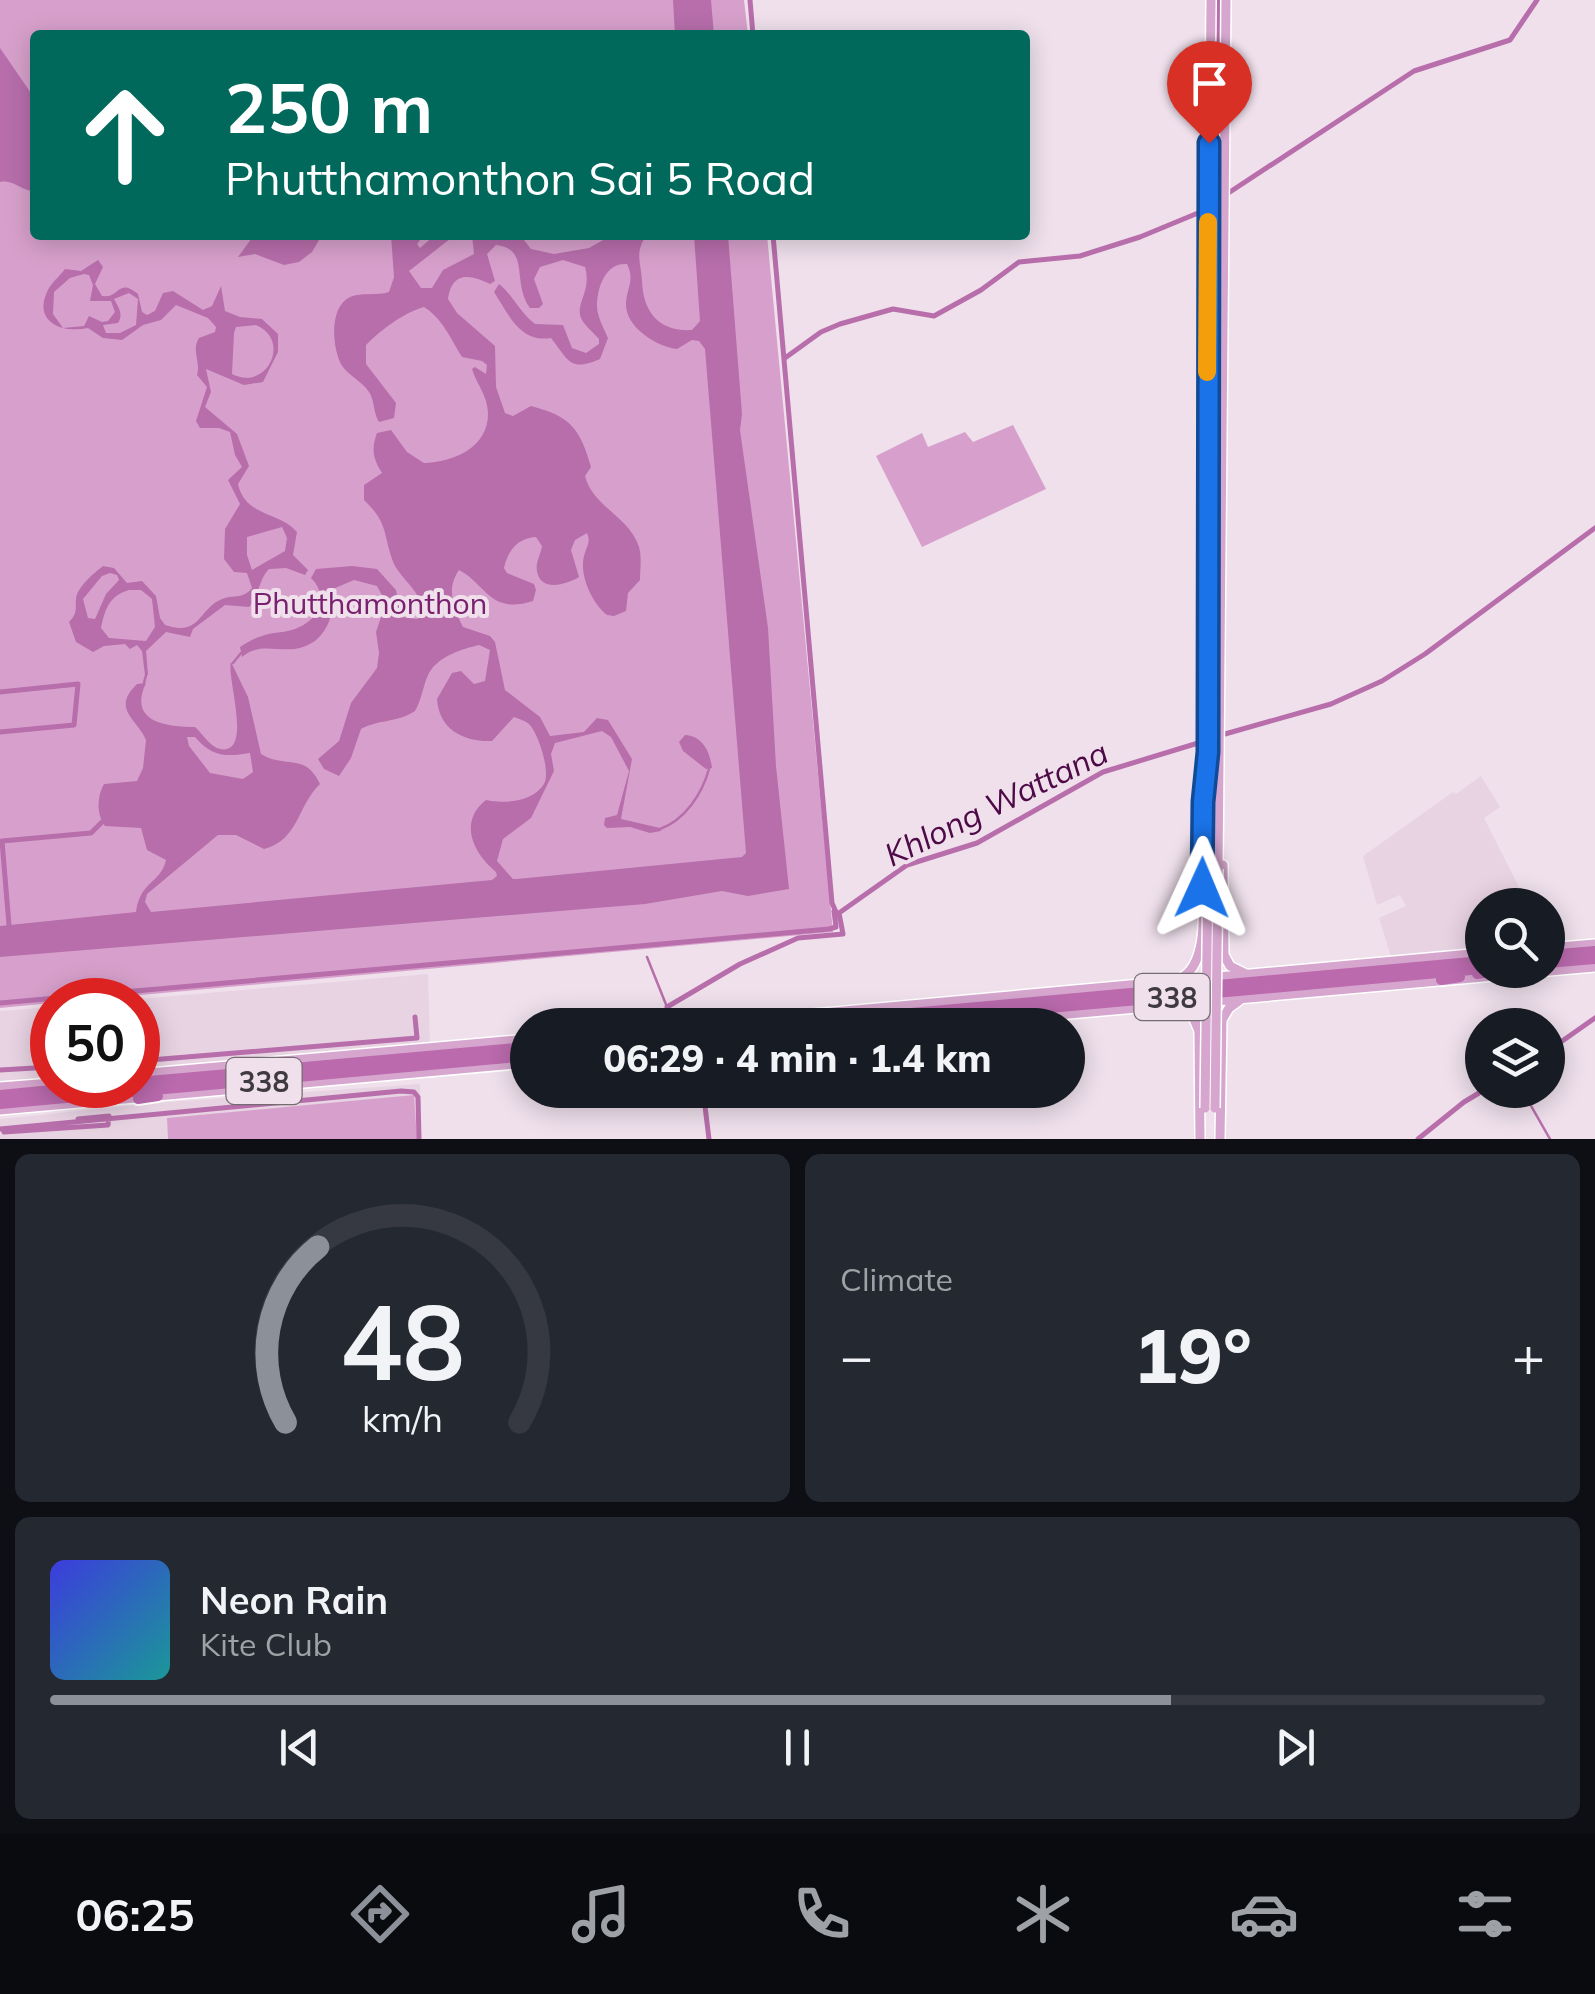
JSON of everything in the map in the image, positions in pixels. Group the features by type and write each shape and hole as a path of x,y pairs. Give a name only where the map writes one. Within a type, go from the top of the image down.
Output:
{"highway":[{"path":"1565,950 1595,947"},
{"path":"1449,957 1465,957"},
{"name":"338","path":"998,1008 1465,959"},
{"path":"1565,962 1595,959"},
{"name":"338","path":"1015,1008 1465,970"},
{"path":"1441,980 1465,976"},
{"path":"961,1008 1017,995"},
{"name":"338","path":"160,1078 510,1049"},
{"name":"338","path":"0,1107 510,1061"},
{"path":"160,1096 238,1083"},
{"path":"0,1091 30,1089"}],"main road":[{"path":"1211,0 1207,456 1208,745 1213,869"},
{"path":"1226,0 1223,933 1226,962 1234,970 1250,975"},
{"path":"1210,102 1224,102"},
{"path":"1207,456 1222,455"},
{"path":"1202,1139 1210,1108 1213,869 1221,742"},
{"path":"1172,981 1190,974 1197,964 1208,745"},
{"path":"1201,930 1212,938 1223,933"},
{"name":"338","path":"875,1008 1449,957"},
{"name":"338","path":"1085,1012 1595,967"},
{"path":"1218,1139 1225,1013 1242,998"},
{"path":"1173,1004 1192,1017 1200,1030 1202,1139"},
{"path":"1200,1043 1203,1038 1214,1036 1222,1046"},
{"name":"338","path":"160,1078 510,1041"},
{"name":"338","path":"160,1098 510,1062"},
{"path":"0,1091 30,1086"},
{"name":"338","path":"0,1107 30,1105"},
{"path":"1210,1108 1218,1139"}],"shaded area":[{"path":"673,0 711,0 714,30 675,30"},
{"path":"0,48 30,92 30,190 0,182"},
{"path":"250,240 319,240 299,262 284,265 255,254 238,257"},
{"path":"391,240 420,240 417,244 420,248 429,240 449,240 409,271 421,288 432,288 443,270 474,254 473,240 524,240 531,249 554,254 589,248 603,240 644,240 639,257 643,292 650,311 670,328 692,330 700,321 694,240 728,240 740,430 768,628 776,766 789,889 748,896 722,891 645,904 0,957 0,926 136,912 142,894 166,860 147,850 141,828 105,826 98,805 104,784 137,781 143,768 146,740 128,714 126,700 137,684 146,683 142,696 145,714 161,723 195,727 216,748 230,748 237,728 231,662 248,697 261,754 301,764 320,784 291,830 276,845 264,849 236,835 218,835 147,894 145,902 151,912 492,880 497,876 475,847 473,818 486,800 518,800 539,790 546,778 540,744 529,724 514,717 492,741 463,736 442,719 437,699 452,673 461,671 474,684 485,681 490,650 479,645 439,662 429,673 415,711 361,729 351,758 339,776 324,769 318,759 339,741 351,703 377,668 376,632 384,599 377,586 354,580 335,588 327,627 306,646 261,649 242,657 240,647 259,637 295,629 316,614 321,600 311,578 316,569 377,569 396,590 401,617 422,616 419,599 395,566 381,521 364,500 364,485 382,473 374,454 375,439 377,433 391,430 407,452 424,463 446,460 467,451 482,436 488,414 472,369 486,374 487,365 462,357 441,323 424,307 408,313 366,345 366,364 396,403 394,418 379,422 369,392 341,364 334,328 338,309 350,297 389,292 394,277","holes":["496,245 507,248 517,260 530,308 543,304 534,279 540,267 563,260 585,267 581,318 599,339 599,344 586,353 572,348 563,325 535,324 499,284 494,292 523,332 551,338 571,362 582,364 600,359 608,338 597,310 599,291 608,271 620,264 627,264 629,270 627,312 636,327 669,347 677,349 692,340 699,341 705,349 746,853 742,857 517,879 497,861 503,839 531,818 554,771 551,754 555,743 602,731 611,737 629,771 617,815 605,818 604,825 650,833 661,831 621,819 632,759 608,720 597,718 584,732 550,736 540,717 505,690 495,642 490,636 463,627 454,605 452,591 459,570 498,601 533,601 534,584 504,568 515,546 536,537 542,546 537,565 539,578 555,585 579,577 571,550 575,540 587,533 585,580 607,615 626,611 628,593 640,580 639,547 627,527 589,487 585,476 591,467 577,433 564,419 531,406 513,416 505,413 496,387 495,346 457,313 448,299 453,283 463,277 490,284 495,281 487,254","187,737 195,737 207,749 220,754 250,753 253,772 243,779 210,773 189,746"]},
{"path":"98,260 103,267 95,284 102,296 122,288 131,289 138,294 142,312 147,315 155,311 163,293 173,291 203,310 212,306 221,286 225,311 262,319 278,334 278,352 263,382 244,385 206,369 211,392 205,407 237,434 249,466 238,484 242,495 255,508 297,532 293,555 308,570 305,575 286,568 269,569 249,607 225,605 193,629 190,637 166,632 146,651 148,675 137,645 130,649 125,644 104,646 93,652 76,642 69,622 75,613 77,594 103,566 114,568 127,583 142,581 156,596 165,625 177,628 193,625 214,603 248,592 252,588 247,573 234,572 224,559 225,529 240,504 228,480 242,467 230,432 200,428 196,421 207,387 197,375 197,343 199,338 215,332 216,327 208,318 176,305 161,320 143,325 122,340 103,338 88,328 64,328 84,326 89,316 108,321 115,312 111,301 90,301 93,285 89,275 84,274 70,278 54,292 53,314 63,327 59,326 46,316 44,299 65,269 81,271","holes":["129,293 138,299 136,325 120,333 106,333 103,325 118,323 120,311 114,299","256,325 267,332 272,342 271,362 256,376 232,374 236,327","282,527 287,538 285,551 252,570 247,537","117,575 119,580 106,594 95,619 88,618 83,599 102,576","141,590 152,599 155,627 146,641 109,638 101,628 106,609 117,596"]},
{"path":"685,735 697,738 704,746 712,768 706,769 683,751 679,742"},
{"path":"1481,776 1500,807 1484,818 1519,888 1465,888 1465,950 1391,957 1379,918 1406,906 1400,895 1377,905 1363,856 1453,792 1456,794"},
{"path":"428,974 430,1045 160,1069 160,997"},
{"path":"30,1009 30,1081 0,1083 0,1011"},
{"path":"420,1084 421,1139 0,1139 0,1119 108,1108 160,1108 160,1103"}],"green space":[{"name":"Phutthamonthon","path":"0,0 744,0 747,30 30,30 30,240 767,240 833,932 160,993 160,978 30,978 30,1005 0,1008"},
{"path":"1013,425 1046,489 922,547 876,456 922,433 928,447 965,432 973,442"},
{"path":"414,1095 417,1139 168,1139 167,1118"}],"waterway":[{"path":"750,0 753,30"},
{"path":"1218,95 1219,0"},
{"path":"785,358 821,332 840,324 893,309 934,316 981,290 1019,262 1080,256 1198,213 1414,71 1510,40 1537,0"},
{"path":"1214,448 1218,110"},
{"path":"773,240 832,903 836,912"},
{"path":"1213,825 1214,464"},
{"name":"Khlong Wattana","path":"1218,736 1331,704 1382,681 1425,654 1595,528"},
{"path":"233,663 241,653"},
{"path":"144,683 146,675"},
{"path":"0,692 78,684 74,725 0,732"},
{"name":"Khlong Wattana","path":"668,1008 740,964 798,938 843,934 839,913 907,865 977,843 1103,772 1208,740"},
{"path":"660,829 691,805 709,769"},
{"path":"9,925 2,841 91,833 102,822"},
{"path":"0,1003 829,929 836,927 834,911"},
{"path":"647,957 667,1007"},
{"path":"160,1059 417,1038 415,1017"},
{"path":"1565,1039 1595,1018"},
{"path":"0,1070 30,1068"},
{"path":"0,1129 401,1091 414,1092 418,1097 419,1139"},
{"path":"1418,1139 1465,1101"},
{"name":"Khlong Wattana","path":"705,1108 709,1139"},
{"path":"1532,1108 1550,1139"},
{"path":"4,1132 108,1125 109,1116 78,1119"}],"slow traffic":[{"path":"1207,372 1208,222"}],"route":[{"path":"1202,888 1208,752 1209,143"}]}
